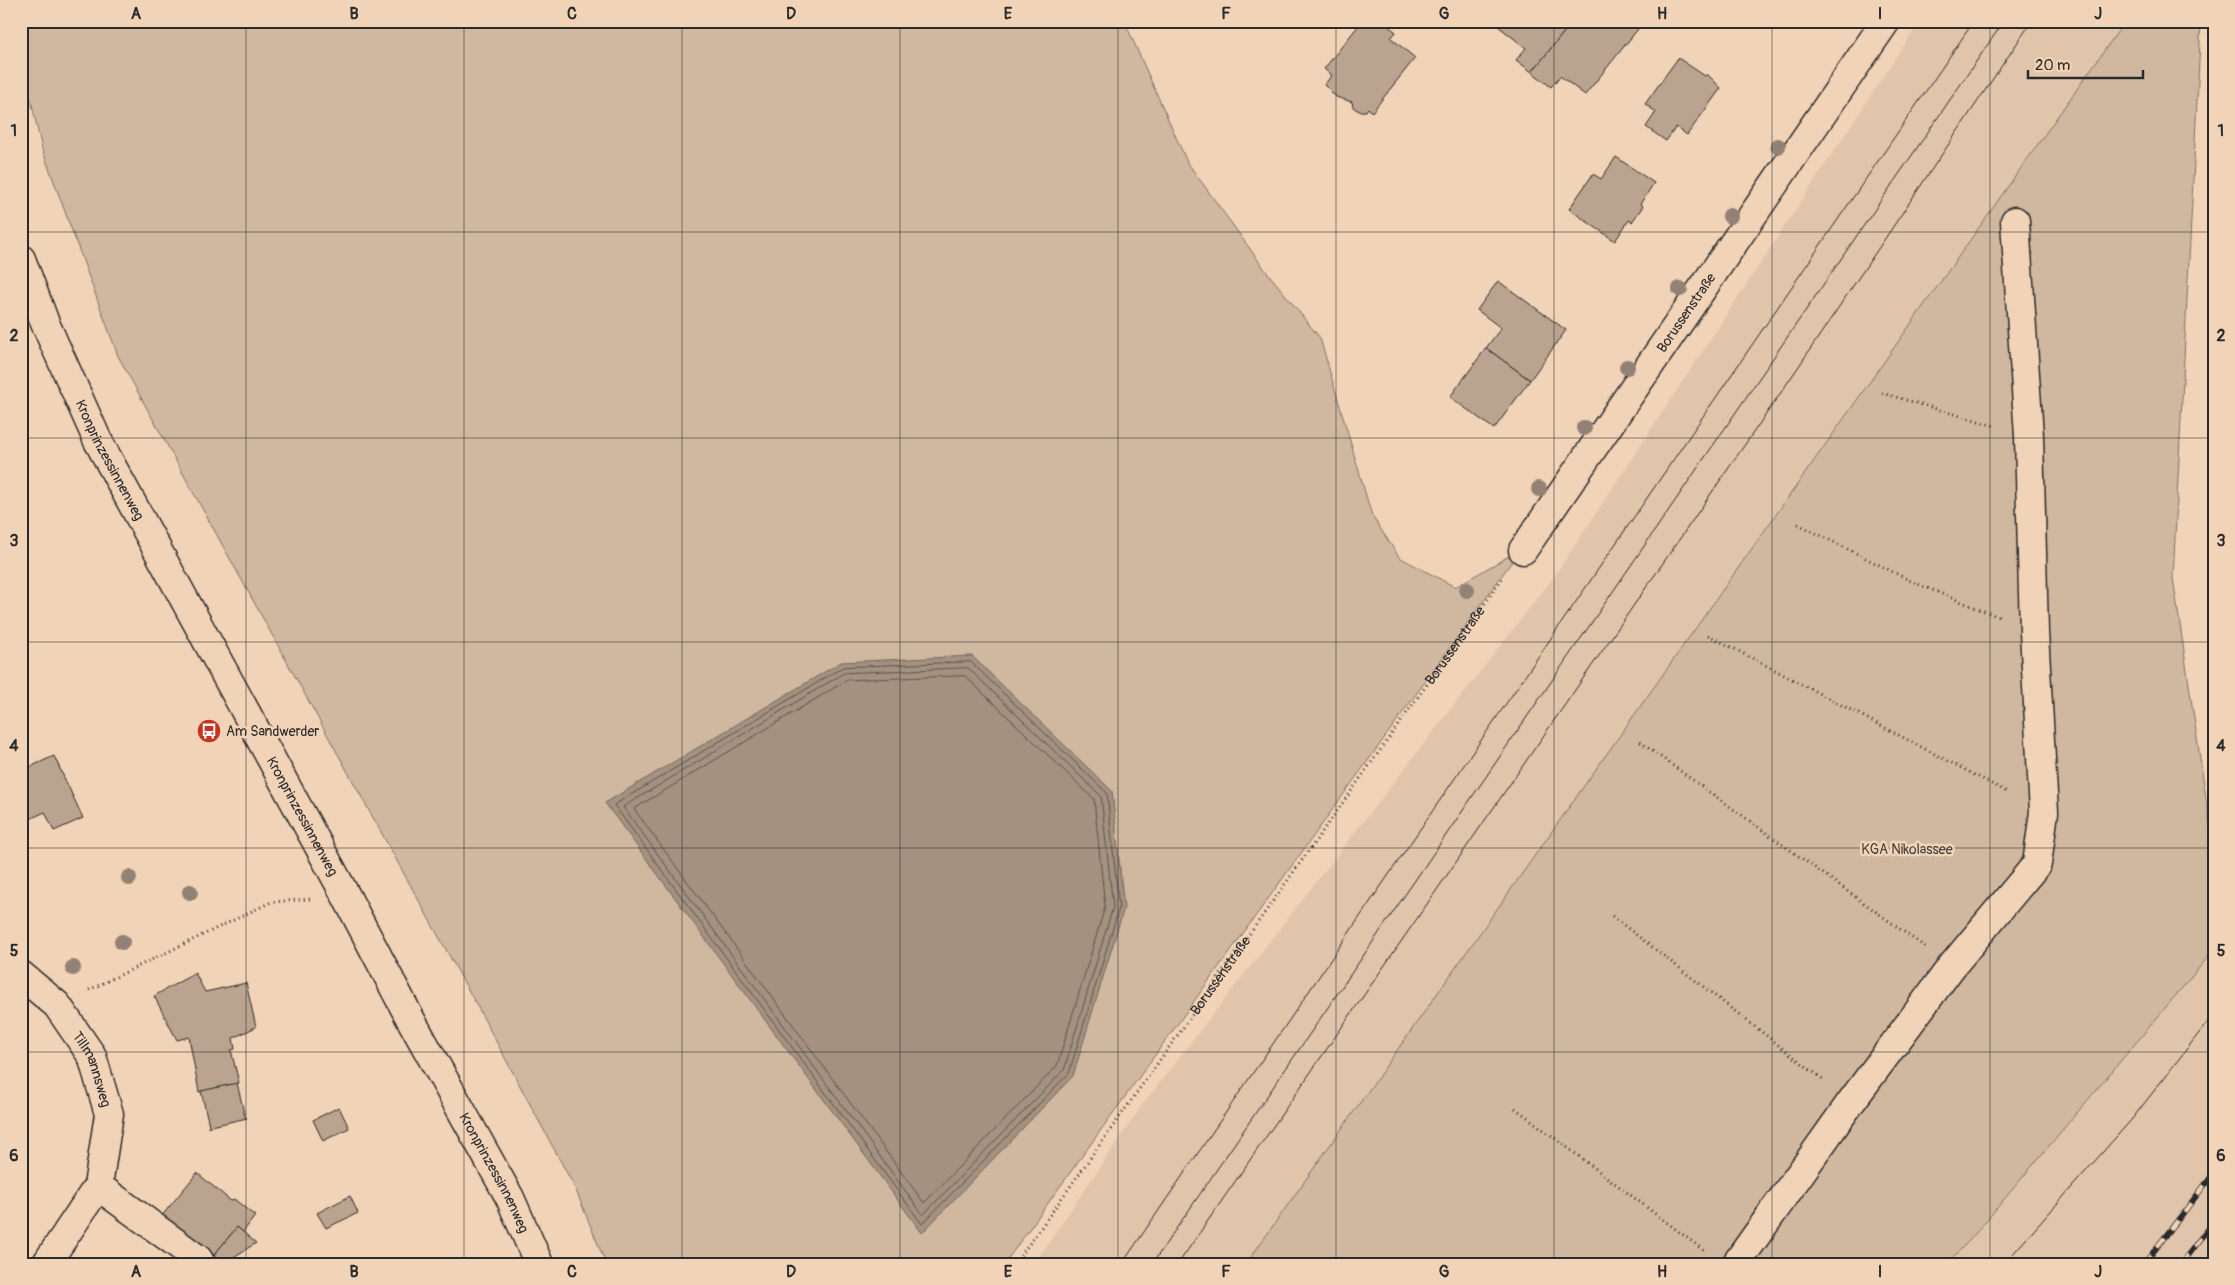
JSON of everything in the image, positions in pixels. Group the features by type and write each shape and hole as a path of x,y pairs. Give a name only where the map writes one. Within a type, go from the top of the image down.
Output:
{"main road":[{"name":"Borussenstraße","path":"1523,550 1886,21"},
{"path":"1725,1261 1851,1102 1952,966 2037,864 2044,812 2034,632 2029,436 2015,221"},
{"name":"Kronprinzessinnenweg","path":"21,259 45,323 97,440 342,888 411,1020 510,1198 539,1264"},
{"name":"Tillmannsweg","path":"21,975 56,1005 92,1056 109,1114 98,1186 46,1264"},
{"path":"98,1186 198,1259 201,1264"}],"path":[{"path":"1882,393 2029,436"},
{"path":"1798,524 1915,583 2034,632"},
{"name":"Borussenstraße","path":"1015,1264 1523,550"},
{"path":"1708,635 2044,812"},
{"path":"1640,742 1952,966"},
{"path":"56,1005 271,902"},
{"path":"1612,916 1851,1102"},
{"path":"1515,1108 1725,1261"}],"shaded area":[{"path":"1920,21 2125,21 1246,1264 1034,1264 1143,1104 1554,577"},
{"path":"2214,950 2214,1264 1946,1264 1969,1241"}],"green space":[{"path":"21,21 1119,21 1128,29 1187,162 1263,267 1320,338 1372,516 1399,557 1455,587 1521,549 1004,1264 606,1264 575,1188 476,1004 118,356 42,149 21,56"},
{"name":"KGA Nikolassee","path":"2125,21 2201,21 2173,578 2214,851 2214,950 1969,1241 1946,1264 1246,1264"}],"water":[{"path":"972,656 1112,791 1124,908 1073,1076 922,1233 605,803 841,662"}],"building":[{"path":"1362,21 1382,21 1396,32 1391,38 1415,58 1372,112 1368,108 1366,111 1359,111 1353,107 1352,102 1336,97 1324,85 1332,75 1324,69"},
{"path":"1501,21 1573,21 1532,72 1516,60 1526,48 1498,26"},
{"path":"1573,21 1628,21 1638,29 1585,95 1560,76 1551,87 1532,72"},
{"path":"1678,58 1705,76 1707,74 1721,88 1687,135 1676,127 1666,141 1646,127 1656,112 1645,104"},
{"path":"1616,157 1654,183 1640,204 1643,206 1632,222 1629,220 1615,241 1569,209 1593,174 1601,179"},
{"path":"1498,281 1566,330 1530,380 1486,348 1501,328 1477,310"},
{"path":"1486,348 1530,380 1494,429 1450,397"},
{"path":"54,756 83,818 54,831 45,812 21,823 21,771"},
{"path":"195,973 205,992 246,983 256,1027 233,1038 235,1049 231,1050 239,1083 199,1092 189,1037 177,1040 154,996"},
{"path":"237,1083 245,1117 247,1118 207,1127 209,1125 201,1091"},
{"path":"339,1107 349,1128 323,1141 313,1120"},
{"path":"197,1173 231,1201 234,1199 255,1216 243,1232 237,1227 214,1255 200,1242 195,1248 160,1218"},
{"path":"350,1196 358,1213 326,1228 317,1213"},
{"path":"237,1227 256,1243 224,1263 214,1255"}],"tram line":[{"path":"1122,1264 1974,21"},
{"path":"1152,1264 2004,21"},
{"path":"1178,1264 1782,391 2032,21"},
{"path":"2004,1264 2132,1119 2214,1014"}],"railway":[{"path":"2144,1264 2214,1173"},
{"path":"2181,1264 2214,1220"}],"place":[{"name":"Am Sandwerder","path":"209,731"}]}
